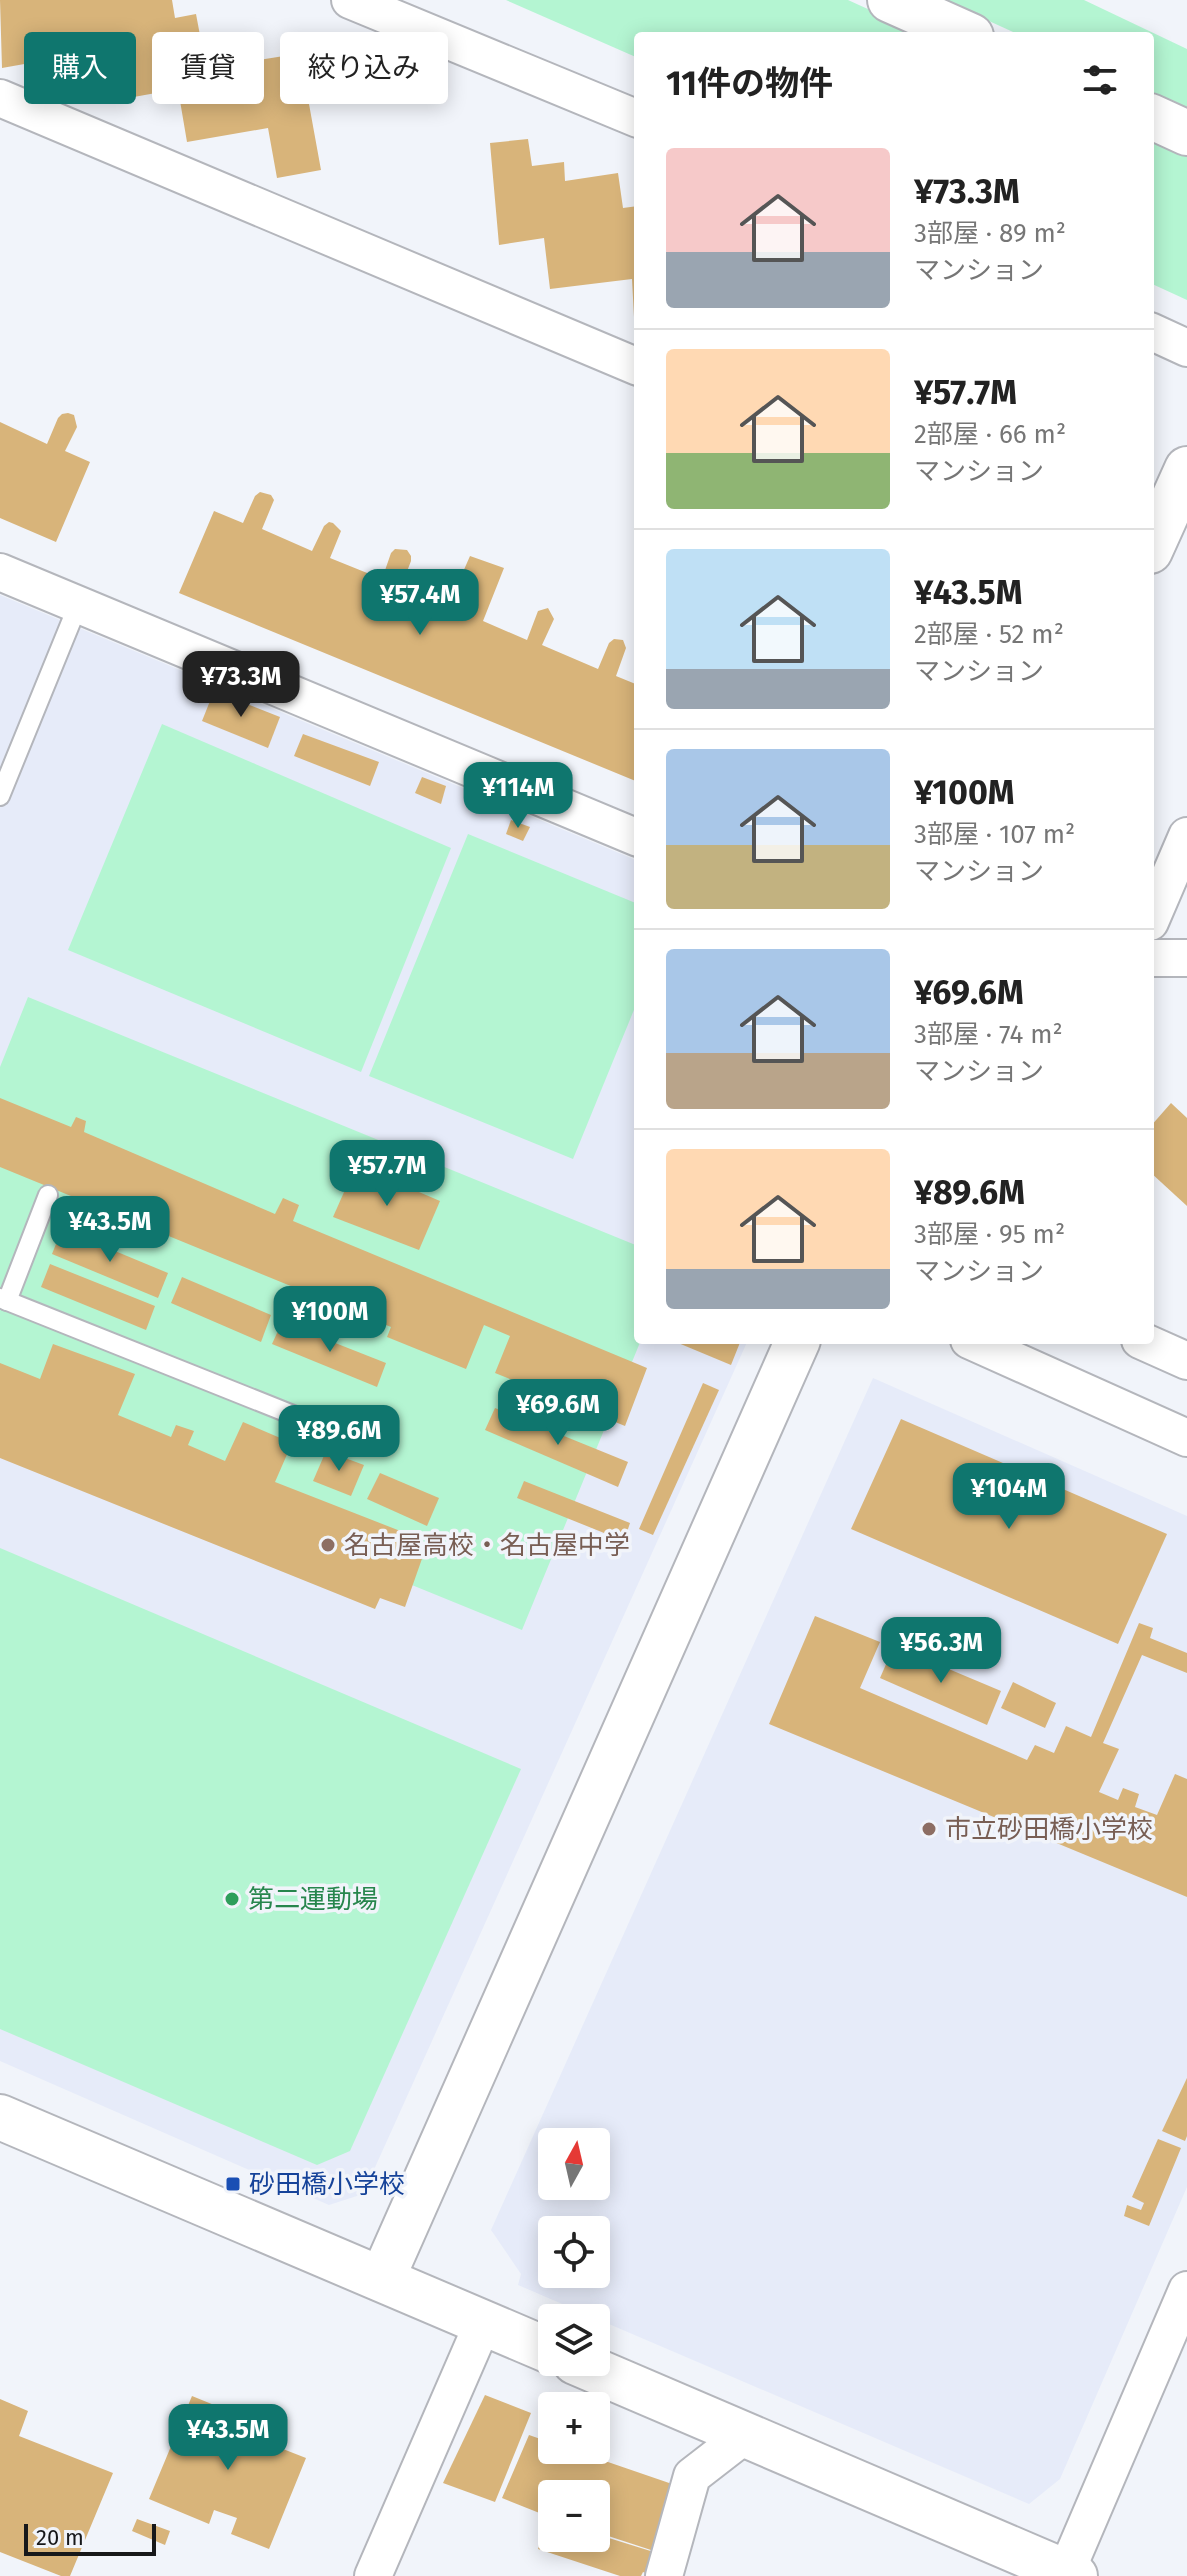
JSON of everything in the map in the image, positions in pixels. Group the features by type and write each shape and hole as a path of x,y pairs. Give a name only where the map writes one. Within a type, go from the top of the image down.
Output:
{"street":[{"path":"350,0 634,117"},
{"path":"890,0 962,32"},
{"path":"0,98 634,365"},
{"path":"1154,118 1187,133"},
{"path":"1154,333 1187,348"},
{"path":"1154,542 1187,469"},
{"path":"0,572 634,836"},
{"path":"1154,913 1187,836"},
{"path":"1154,958 1187,958"},
{"path":"382,2279 796,1344"},
{"path":"978,1344 1187,1438"},
{"path":"1149,1344 1187,1361"},
{"path":"0,2117 538,2346"},
{"path":"608,2376 1071,2574 1187,2290"},
{"path":"373,2576 483,2323"},
{"path":"664,2576 692,2476 745,2435"}],"lane":[{"path":"0,796 78,605"},
{"path":"48,1195 4,1300 293,1415"}],"shaded area":[{"name":"名古屋高校・名古屋中学","path":"0,595 634,859 634,1344 746,1344 363,2194 329,2205 0,2061"},
{"name":"市立砂田橋小学校","path":"873,1378 1187,1516 1187,2187 1060,2479 1029,2504 610,2324 610,2304 562,2304 518,2285 521,2274 491,2230"}],"green space":[{"path":"506,0 848,0 918,32 634,32 634,56"},
{"path":"943,0 1084,0 1151,32 1013,32"},
{"path":"1154,33 1187,49 1187,111 1154,96"},
{"path":"1154,140 1187,155 1187,300 1154,285"},
{"path":"162,724 451,848 361,1072 68,950"},
{"path":"468,834 634,902 634,1010 573,1159 369,1076"},
{"path":"28,997 634,1244 634,1344 639,1344 522,1630 0,1417 0,1067"},
{"name":"第二運動場","path":"0,1548 521,1769 350,2151 317,2165 0,2029"}],"building":[{"path":"0,0 172,0 175,18 196,14 199,32 152,32 152,94 136,97 136,32 24,32 24,64 2,68"},
{"path":"280,57 280,104 309,104 321,170 277,178 268,128 187,142 181,104 264,104 264,59"},
{"path":"528,139 532,166 564,162 565,181 618,173 623,208 634,207 634,317 632,279 550,289 544,238 499,245 490,143"},
{"path":"68,413 74,415 77,427 65,451 90,462 56,542 0,518 0,422 47,444 58,418"},
{"path":"260,492 271,495 274,500 262,529 312,551 324,526 333,523 341,531 330,558 382,579 391,553 395,549 407,550 411,561 401,587 448,606 470,556 504,568 483,621 527,640 538,611 548,608 554,619 542,645 598,669 609,643 614,639 623,640 626,648 616,676 634,683 634,780 179,593 214,511 243,523 255,496"},
{"path":"214,691 280,717 268,748 202,721"},
{"path":"303,734 379,762 370,786 294,756"},
{"path":"422,777 446,786 441,804 415,793"},
{"path":"511,820 530,827 523,841 506,834"},
{"path":"0,1098 71,1127 76,1117 86,1121 84,1132 275,1214 283,1198 299,1205 293,1221 647,1368 625,1426 495,1373 510,1336 484,1325 466,1369 387,1337 391,1327 0,1167"},
{"path":"1171,1103 1187,1118 1187,1206 1154,1176 1154,1122"},
{"path":"356,1165 440,1201 419,1250 333,1217"},
{"path":"62,1229 168,1273 158,1298 52,1254"},
{"path":"50,1264 155,1306 146,1330 41,1287"},
{"path":"182,1277 271,1315 261,1342 171,1303"},
{"path":"282,1322 386,1363 377,1387 272,1344"},
{"path":"53,1344 135,1374 118,1415 171,1437 176,1425 194,1431 188,1445 225,1461 243,1422 292,1443 275,1482 408,1534 403,1546 424,1553 405,1607 380,1598 375,1609 0,1458 0,1363 40,1379"},
{"path":"681,1344 739,1344 731,1365"},
{"path":"703,1383 719,1390 653,1535 639,1529"},
{"path":"495,1408 628,1462 618,1487 485,1430"},
{"path":"901,1419 1167,1534 1118,1644 851,1529"},
{"path":"326,1451 364,1465 351,1496 313,1481"},
{"path":"380,1473 439,1498 427,1526 367,1499"},
{"path":"524,1481 630,1523 624,1541 517,1498"},
{"path":"815,1616 880,1642 860,1688 1027,1760 1035,1745 1054,1753 1066,1726 1091,1737 1139,1623 1153,1628 1150,1638 1187,1653 1187,1673 1142,1655 1103,1743 1119,1749 1099,1792 1118,1800 1123,1788 1139,1794 1135,1807 1157,1815 1175,1774 1187,1779 1187,1897 769,1724"},
{"path":"894,1646 1001,1691 987,1725 880,1678"},
{"path":"1013,1682 1056,1703 1045,1728 1001,1708"},
{"path":"1187,2078 1187,2136 1185,2141 1162,2131"},
{"path":"1158,2139 1181,2148 1149,2226 1124,2216 1127,2205 1141,2210 1144,2203 1132,2197"},
{"path":"485,2395 531,2413 495,2502 443,2483"},
{"path":"192,2396 271,2428 265,2442 306,2458 269,2549 231,2534 237,2518 214,2510 209,2524 149,2499"},
{"path":"0,2399 28,2411 19,2436 113,2473 70,2576 61,2576 0,2552"},
{"path":"529,2435 538,2438 538,2464 610,2463 675,2485 654,2551 610,2537 610,2480 538,2480 538,2512 502,2498"},
{"path":"137,2519 170,2531 165,2545 132,2531"},
{"path":"610,2538 657,2553 651,2575 643,2572 641,2576 620,2576 547,2552 610,2552"}],"place":[{"name":"名古屋高校・名古屋中学","path":"328,1545"},
{"name":"市立砂田橋小学校","path":"929,1829"},
{"name":"第二運動場","path":"232,1899"},
{"name":"砂田橋小学校","path":"233,2184"}]}
